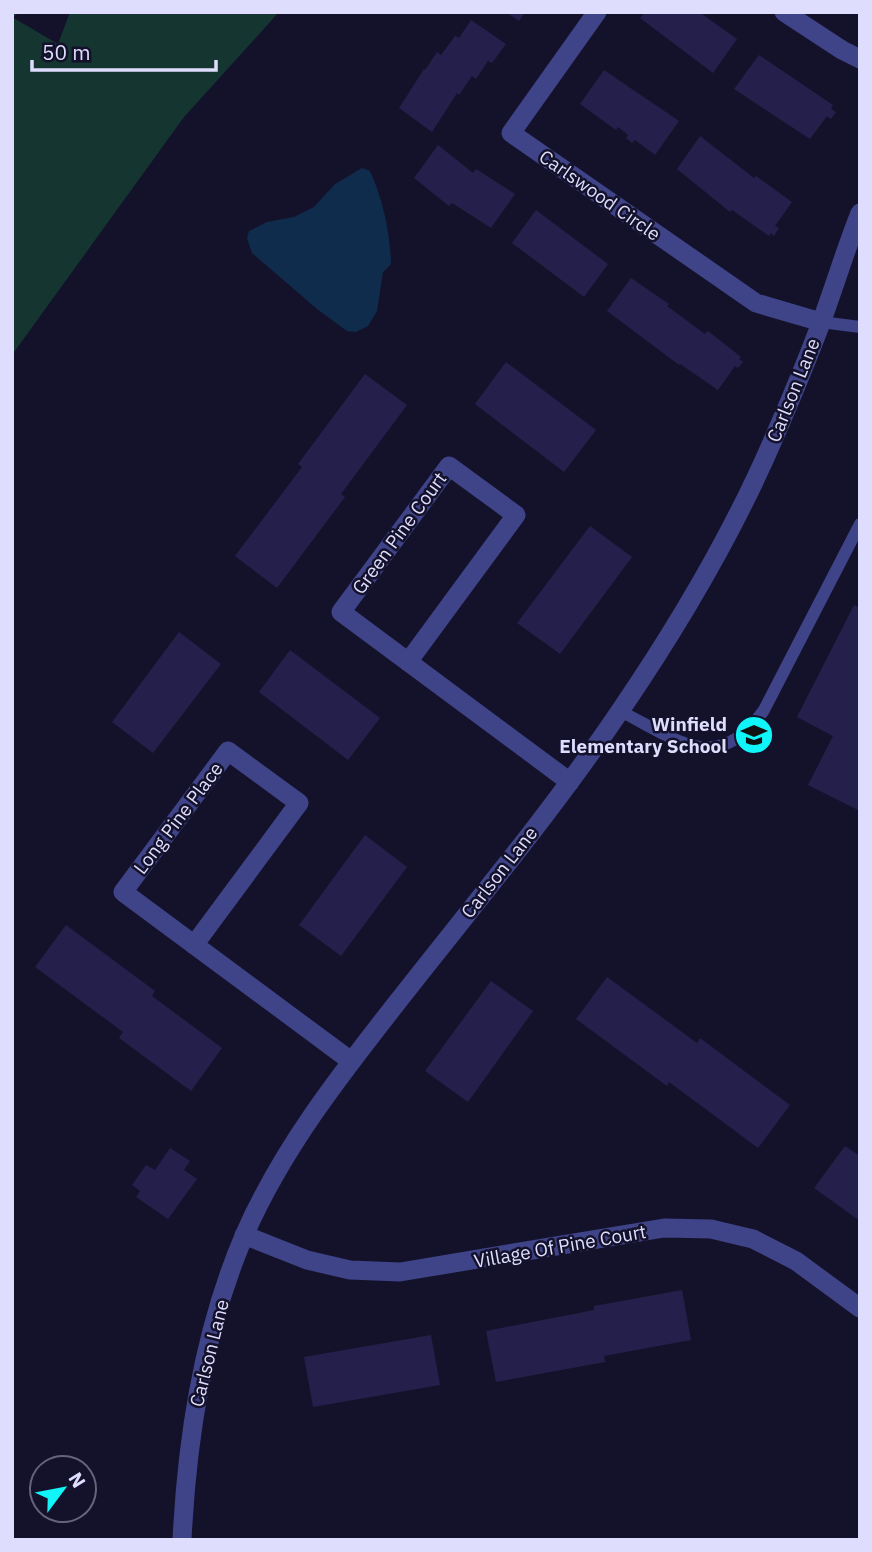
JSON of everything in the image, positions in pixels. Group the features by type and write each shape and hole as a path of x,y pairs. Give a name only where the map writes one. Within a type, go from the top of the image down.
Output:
{"street":[{"name":"Carlswood Circle","path":"597,12 511,133 756,303 821,322"},
{"path":"784,12 860,59"},
{"name":"Carlson Lane","path":"182,1540 185,1474 196,1396 217,1311 244,1236 283,1165 351,1061 570,782 676,625 772,444 821,322 860,213"},
{"name":"Green Pine Court","path":"408,662 516,515 449,466 341,612 408,662 570,782"},
{"name":"Long Pine Place","path":"194,945 299,803 228,751 123,892 194,945 351,1061"},
{"name":"Village Of Pine Court","path":"244,1236 307,1260 350,1269 400,1272 664,1228 711,1229 753,1239 796,1261 860,1308"}],"lane":[{"path":"821,322 860,327"},
{"path":"620,711 690,746 710,748 732,743 751,729 764,710 860,524"}],"green space":[{"path":"70,12 279,12 184,117 12,355 12,17 58,44"}],"water":[{"path":"362,168 370,171 382,205 391,264 383,272 377,311 368,326 356,332 347,331 317,309 252,253 247,238 249,231 267,222 294,217 314,207 335,184"}],"building":[{"path":"506,12 525,12 519,21"},
{"path":"645,12 699,12 737,39 713,73 640,18"},
{"path":"471,20 506,44 492,63 488,61 476,79 472,76 459,95 457,93 432,132 399,108 437,52 441,55 455,36 459,38"},
{"path":"759,55 833,105 831,109 836,112 831,119 827,116 810,139 734,89"},
{"path":"604,70 679,121 655,155 635,140 632,143 626,138 628,135 618,127 616,130 580,104"},
{"path":"700,136 754,178 756,176 792,202 775,226 779,228 774,236 771,233 769,236 732,210 730,212 677,169"},
{"path":"438,145 473,173 476,169 515,194 491,228 452,203 449,206 414,178"},
{"path":"536,210 608,264 584,297 512,243"},
{"path":"631,278 669,304 667,306 705,334 708,331 741,357 739,359 743,362 738,368 735,366 718,390 679,365 607,311"},
{"path":"506,362 596,430 564,472 475,404"},
{"path":"365,374 407,405 341,494 345,497 277,588 235,556 302,467 298,464"},
{"path":"590,526 632,557 560,654 517,623"},
{"path":"854,605 860,608 860,811 808,785 833,736 797,717"},
{"path":"179,632 221,664 153,753 112,722"},
{"path":"290,650 380,718 348,760 259,692"},
{"path":"365,835 407,867 341,956 299,925"},
{"path":"66,925 155,991 152,996 222,1048 191,1091 119,1038 123,1032 35,967"},
{"path":"607,977 697,1043 700,1038 790,1105 758,1148 669,1082 667,1086 576,1019"},
{"path":"491,981 533,1011 468,1102 425,1071"},
{"path":"845,1146 860,1156 860,1221 814,1188"},
{"path":"170,1148 190,1161 184,1170 197,1179 168,1219 136,1197 140,1191 132,1185 146,1165 155,1170"},
{"path":"682,1290 691,1340 604,1356 605,1362 496,1382 486,1331 594,1310 594,1306"},
{"path":"431,1335 440,1385 313,1407 304,1357"}],"place":[{"name":"Winfield Elementary School","path":"754,735"}]}
